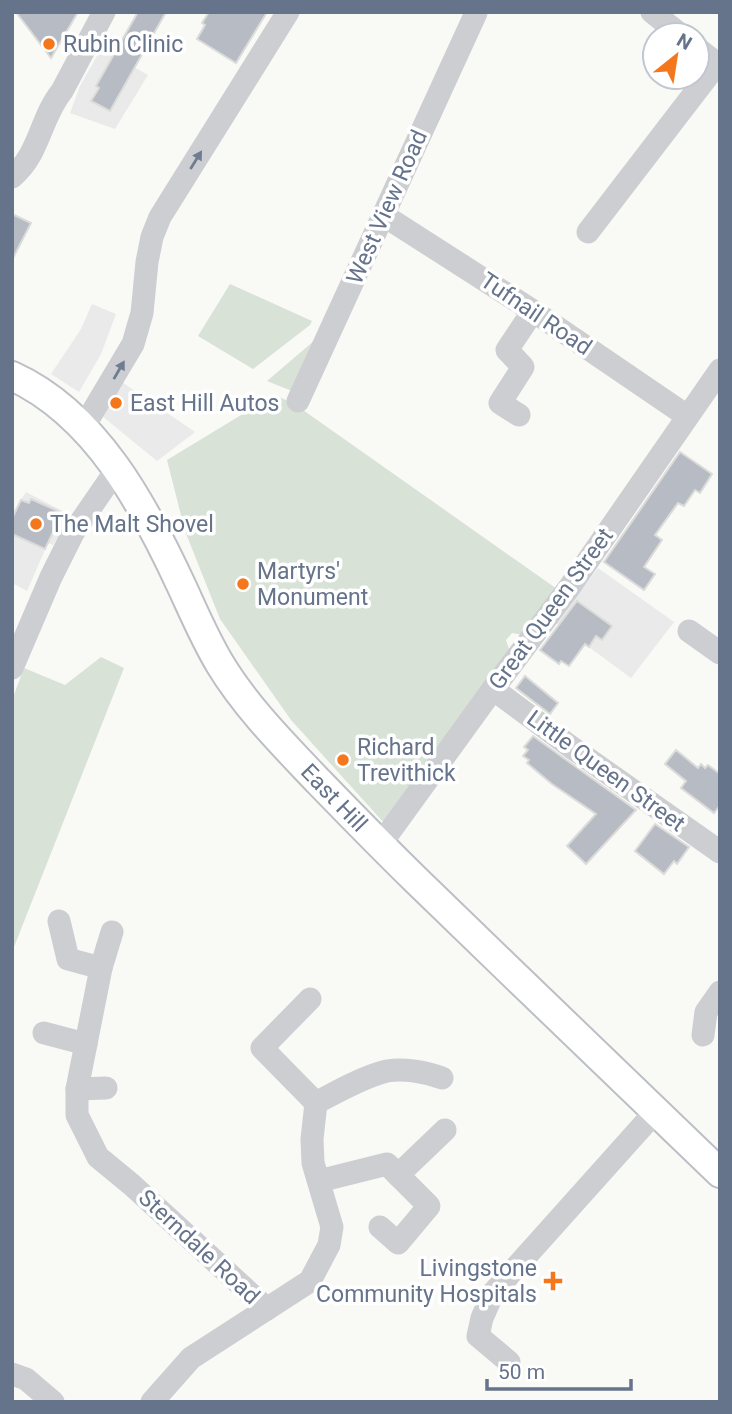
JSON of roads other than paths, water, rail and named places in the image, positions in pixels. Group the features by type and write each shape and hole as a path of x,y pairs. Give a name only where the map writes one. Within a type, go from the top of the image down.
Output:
{"main road":[{"name":"East Hill","path":"12,376 51,400 83,428 117,469 165,552 205,637 236,687 293,755 380,845 720,1173"}],"street":[{"path":"12,177 32,155 53,101 62,91 104,12"},
{"path":"83,428 133,344 142,313 152,237 160,217 288,12"},
{"name":"West View Road","path":"298,401 476,13"},
{"path":"588,232 719,65"},
{"name":"Tufnail Road","path":"383,215 533,311 687,416"},
{"path":"519,415 500,403 523,366 507,350 533,311"},
{"name":"Great Queen Street","path":"380,845 569,588 720,370"},
{"path":"12,668 43,573 117,469"},
{"path":"689,631 720,653"},
{"name":"Little Queen Street","path":"493,689 720,852"},
{"path":"59,921 68,959 101,968"},
{"name":"Sterndale Road","path":"112,932 101,968 77,1089 76,1115 98,1157 267,1309"},
{"path":"703,1035 706,1012 720,992"},
{"path":"310,999 262,1048 316,1103"},
{"path":"44,1033 86,1044"},
{"path":"316,1103 337,1091 389,1070 426,1072 442,1078"},
{"path":"77,1089 106,1088"},
{"path":"152,1402 191,1358 310,1281 329,1245 332,1227 313,1163 312,1139 316,1103"},
{"path":"509,1362 478,1336 482,1318 493,1293 656,1111"},
{"path":"398,1175 445,1130"},
{"path":"319,1181 387,1164 429,1206 398,1243 380,1227"},
{"path":"12,1374 26,1379 53,1402"}],"place":[{"name":"Rubin Clinic","path":"49,44"},
{"name":"East Hill Autos","path":"116,403"},
{"name":"The Malt Shovel","path":"36,524"},
{"name":"Martyrs' Monument","path":"243,584"},
{"name":"Richard Trevithick","path":"343,760"},
{"name":"Livingstone Community Hospitals","path":"553,1281"}]}
